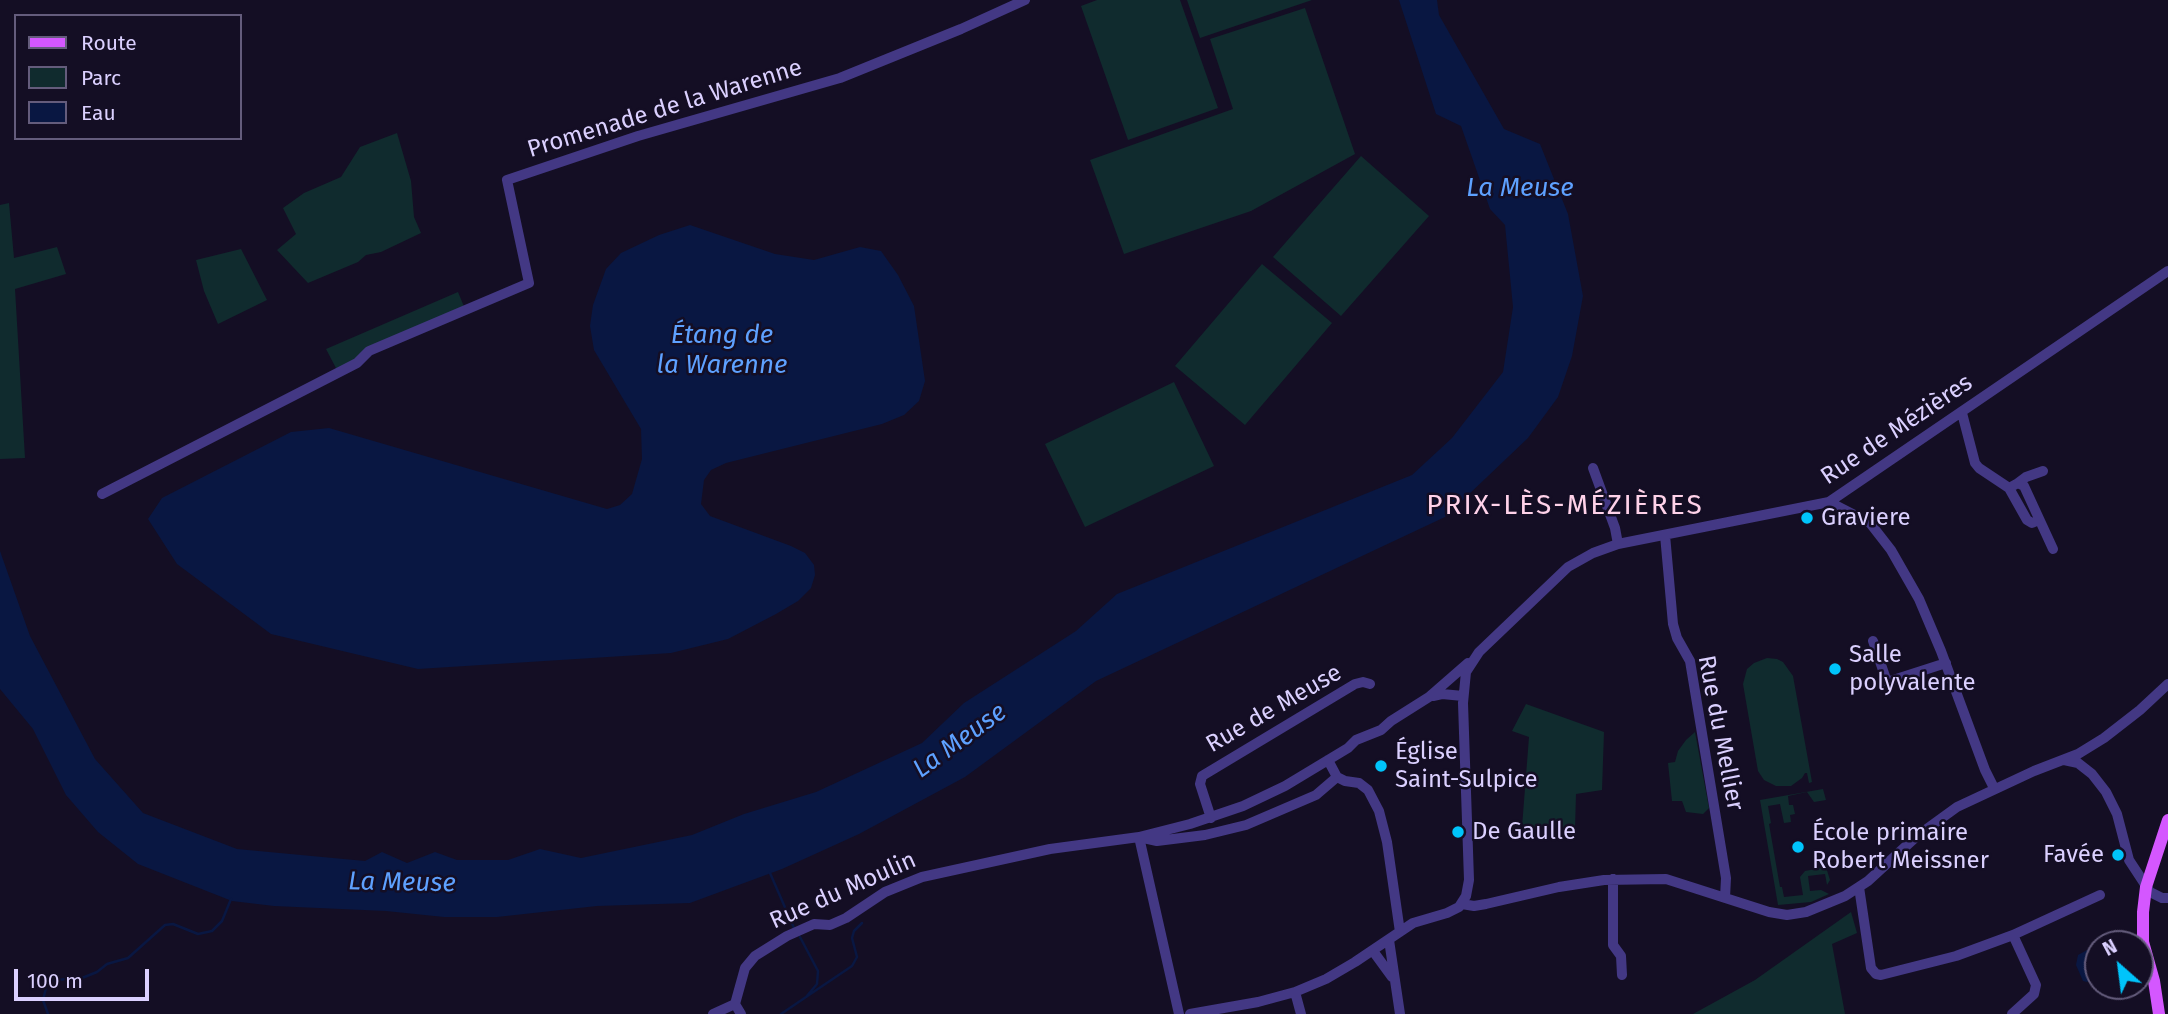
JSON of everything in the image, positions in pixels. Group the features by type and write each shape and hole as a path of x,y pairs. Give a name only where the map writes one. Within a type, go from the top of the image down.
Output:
{"main road":[{"path":"2159,1014 2154,981 2143,942 2146,887 2168,820"}],"street":[{"name":"Promenade de la Warenne","path":"102,495 357,363 369,351 529,283 507,180 638,136 840,78 1025,0"},
{"name":"Rue de Mézières","path":"1463,689 1473,659 1568,567 1593,553 1618,544 1829,502 2168,271"},
{"path":"1962,412 1975,463 1979,468 2013,486 2024,486 2053,548"},
{"path":"1593,468 1615,528 1618,544"},
{"path":"2013,486 2025,477 2043,471"},
{"path":"1829,502 1870,523 1891,550 1919,599 1994,788"},
{"name":"Rue du Mellier","path":"1665,535 1673,624 1690,662 1726,878 1725,898"},
{"path":"1873,641 1887,682 1946,663"},
{"name":"Rue du Moulin","path":"738,1009 745,968 755,956 787,936 814,924 830,925 846,918 885,892 922,877 1050,849 1139,837 1211,818 1261,798 1348,748 1356,740 1381,730 1429,697 1473,659"},
{"name":"Rue de Meuse","path":"1211,818 1200,784 1202,776 1355,684 1370,684"},
{"path":"1462,904 1474,906 1576,884 1613,879 1666,880 1769,912 1787,915 1822,906 1858,887 1957,807 1994,788 2078,754 2104,738 2168,684"},
{"path":"1442,686 1463,689"},
{"path":"1429,697 1463,689"},
{"path":"1190,1014 1258,1002 1295,992 1326,979 1419,920 1452,912 1462,904 1469,880 1463,689"},
{"path":"1328,760 1337,777 1359,783 1368,790 1376,803 1384,827 1400,932"},
{"path":"2063,760 2078,763 2092,774 2106,792 2117,814 2129,860 2154,895 2168,898"},
{"name":"Rue du Moulin","path":"1139,837 1157,841 1235,828 1316,795 1337,777"},
{"path":"1139,837 1179,1014"},
{"path":"1613,879 1612,945 1622,956 1622,975"},
{"path":"1858,887 1871,968 1881,975 1955,956 2013,935 2100,895"},
{"path":"2012,1014 2034,994 2036,985 2013,935"},
{"path":"1389,940 1400,1014"},
{"path":"1373,951 1384,963 1393,980"},
{"path":"1295,992 1301,1014"},
{"path":"713,1014 738,1009"}],"green space":[{"path":"1097,0 1180,0 1218,108 1128,140 1081,6"},
{"path":"1187,0 1312,0 1200,38"},
{"path":"1305,8 1355,154 1251,211 1124,254 1090,160 1233,109 1210,39"},
{"path":"397,133 411,181 414,217 421,233 381,252 366,255 358,262 308,283 277,250 296,234 283,208 304,193 341,177 360,147"},
{"path":"1361,156 1429,216 1341,316 1273,257"},
{"path":"9,203 14,258 57,247 66,274 15,289 25,458 0,459 0,205"},
{"path":"241,249 267,300 218,324 204,291 196,260"},
{"path":"1262,264 1332,323 1245,425 1175,366"},
{"path":"458,292 465,309 337,370 326,349"},
{"path":"1174,382 1214,466 1085,527 1045,444"},
{"path":"1767,658 1783,662 1793,676 1812,782 1809,783 1805,773 1791,786 1776,786 1764,780 1758,771 1743,684 1747,669"},
{"path":"1526,704 1604,732 1602,790 1576,794 1575,829 1522,827 1529,737 1512,731"},
{"path":"1695,732 1709,808 1703,814 1686,812 1682,801 1672,801 1668,763 1675,762 1678,751"},
{"path":"1823,789 1826,800 1814,802 1807,792 1788,796 1789,805 1793,805 1795,814 1790,815 1791,822 1784,823 1780,804 1768,806 1780,887 1784,897 1803,895 1800,877 1805,871 1826,867 1830,880 1827,885 1825,874 1808,876 1810,891 1821,890 1829,894 1811,902 1778,905 1760,800"},
{"path":"1851,912 1857,933 1832,944 1845,1014 1693,1014 1755,980"}],"water":[{"name":"La Meuse","path":"1399,0 1437,0 1439,15 1504,129 1540,144 1568,214 1583,296 1572,356 1558,397 1528,438 1445,517 1096,681 965,777 859,834 782,869 690,903 597,906 497,917 444,917 232,901 138,864 98,832 66,795 33,729 0,689 0,551 30,636 95,759 143,813 237,849 365,861 382,852 407,863 435,852 457,860 508,860 540,849 581,858 692,835 744,814 816,792 922,743 964,703 1076,631 1117,594 1412,475 1452,438 1503,372 1513,307 1505,225 1490,209 1461,126 1436,114"},
{"name":"Étang de la Warenne","path":"690,225 775,254 814,260 860,247 881,251 898,275 914,306 925,381 919,401 904,415 882,424 726,463 711,470 704,480 701,504 710,516 791,546 805,553 814,565 815,575 811,588 798,601 776,614 728,639 671,653 418,669 271,634 177,564 148,519 162,498 291,432 329,428 607,509 620,505 632,494 642,459 641,429 594,350 590,326 593,305 606,269 621,253 659,235"},
{"path":"2084,952 2084,981 2076,965 2078,955"}],"waterway":[{"path":"770,873 794,928"},
{"path":"48,1014 43,1000 47,984 55,980 82,978 107,964 128,958 165,925 173,924 198,934 212,931 222,921 231,899"},
{"path":"806,997 852,966 857,957 852,938 854,931 862,923"},
{"path":"781,1014 806,997 817,984 818,971 800,937"}],"place":[{"name":"Graviere","path":"1807,518"},
{"name":"Salle polyvalente","path":"1835,669"},
{"name":"Église Saint-Sulpice","path":"1381,766"},
{"name":"De Gaulle","path":"1458,832"},
{"name":"École primaire Robert Meissner","path":"1798,847"},
{"name":"Favée","path":"2118,855"}],"district":[{"name":"PRIX-LÈS-MÉZIÈRES","path":"1565,506"}]}
